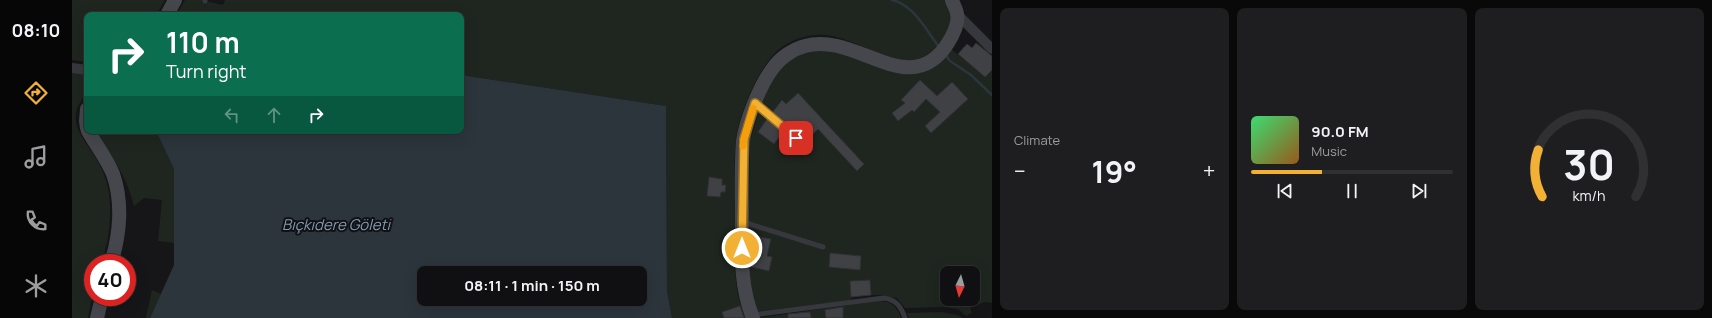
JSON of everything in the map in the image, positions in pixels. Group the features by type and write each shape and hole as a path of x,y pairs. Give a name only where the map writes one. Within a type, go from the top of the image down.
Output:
{"street":[{"path":"169,12 175,0"},
{"path":"952,0 957,14 992,49"},
{"path":"753,317 747,301 742,277 744,139 755,103 773,68 787,55 804,46 824,44 844,47 898,67 915,68 922,66 932,61 946,46 953,34 957,14"},
{"path":"72,68 84,70"},
{"path":"90,134 112,173 118,194 119,224 113,254"},
{"path":"97,318 100,306"}],"lane":[{"path":"755,103 796,138"},
{"path":"742,222 823,247"},
{"path":"753,317 884,298 897,302 906,318"}],"shaded area":[{"path":"72,0 165,0 158,12 84,12 84,62 72,60"},
{"path":"185,0 202,0 223,5 225,0 946,0 950,12 950,22 947,32 933,51 918,60 892,58 850,41 825,35 813,35 797,39 782,47 775,53 760,73 743,110 737,132 735,150 735,269 739,300 746,318 672,318 667,291 666,106 464,75 464,12 178,12"},
{"path":"824,48 901,73 910,74 923,72 929,69 951,49 985,77 992,70 992,303 985,302 980,304 980,266 940,266 940,306 973,306 970,307 972,313 966,316 958,309 945,307 905,308 897,298 871,295 870,280 850,280 851,300 757,312 752,294 748,267 755,236 748,234 750,141 763,97 782,66 796,54"},
{"path":"72,72 84,73 84,95 77,109 76,122 82,138 104,174 110,199 108,238 104,254 84,254 84,306 90,306 88,318 72,318"},
{"path":"96,134 157,134 174,169 174,243 158,241 162,200 144,198 134,206 123,176"},
{"path":"152,290 161,294 150,318 146,318"},
{"path":"877,301 889,303 895,307 901,318 759,318"},
{"path":"942,312 957,315 963,318 909,318 907,313"}],"water":[{"name":"Bıçkıdere Göleti","path":"464,75 666,106 667,291 672,318 150,318 174,265 174,169 157,134 464,134"}],"building":[{"path":"976,43 992,56 992,70 985,77 958,54 967,44 972,48"},
{"path":"920,80 937,96 952,82 968,99 931,133 925,126 940,112 926,99 914,112 912,110 898,121 892,113 905,103 901,100"},
{"path":"798,93 864,164 857,171 818,129 805,142 788,125 772,113 782,100 786,104"},
{"path":"767,119 783,132 774,144 758,132"},
{"path":"709,177 722,179 722,185 726,185 725,192 721,192 720,197 707,196"},
{"path":"755,236 771,239 767,256 772,257 769,271 751,267 750,255"},
{"path":"830,253 861,256 860,270 829,267"},
{"path":"870,280 871,295 851,297 850,281"},
{"path":"740,306 744,318 724,318 722,312"},
{"path":"843,307 843,318 826,318 825,310"},
{"path":"810,312 811,318 788,318 788,314"}],"waterway":[{"path":"892,0 907,7 919,19 939,47"},
{"path":"945,54 950,61 971,75 992,95"}],"slow traffic":[{"path":"743,146 753,108"}],"route":[{"path":"742,248 742,155 744,139 755,103 796,138"}]}
